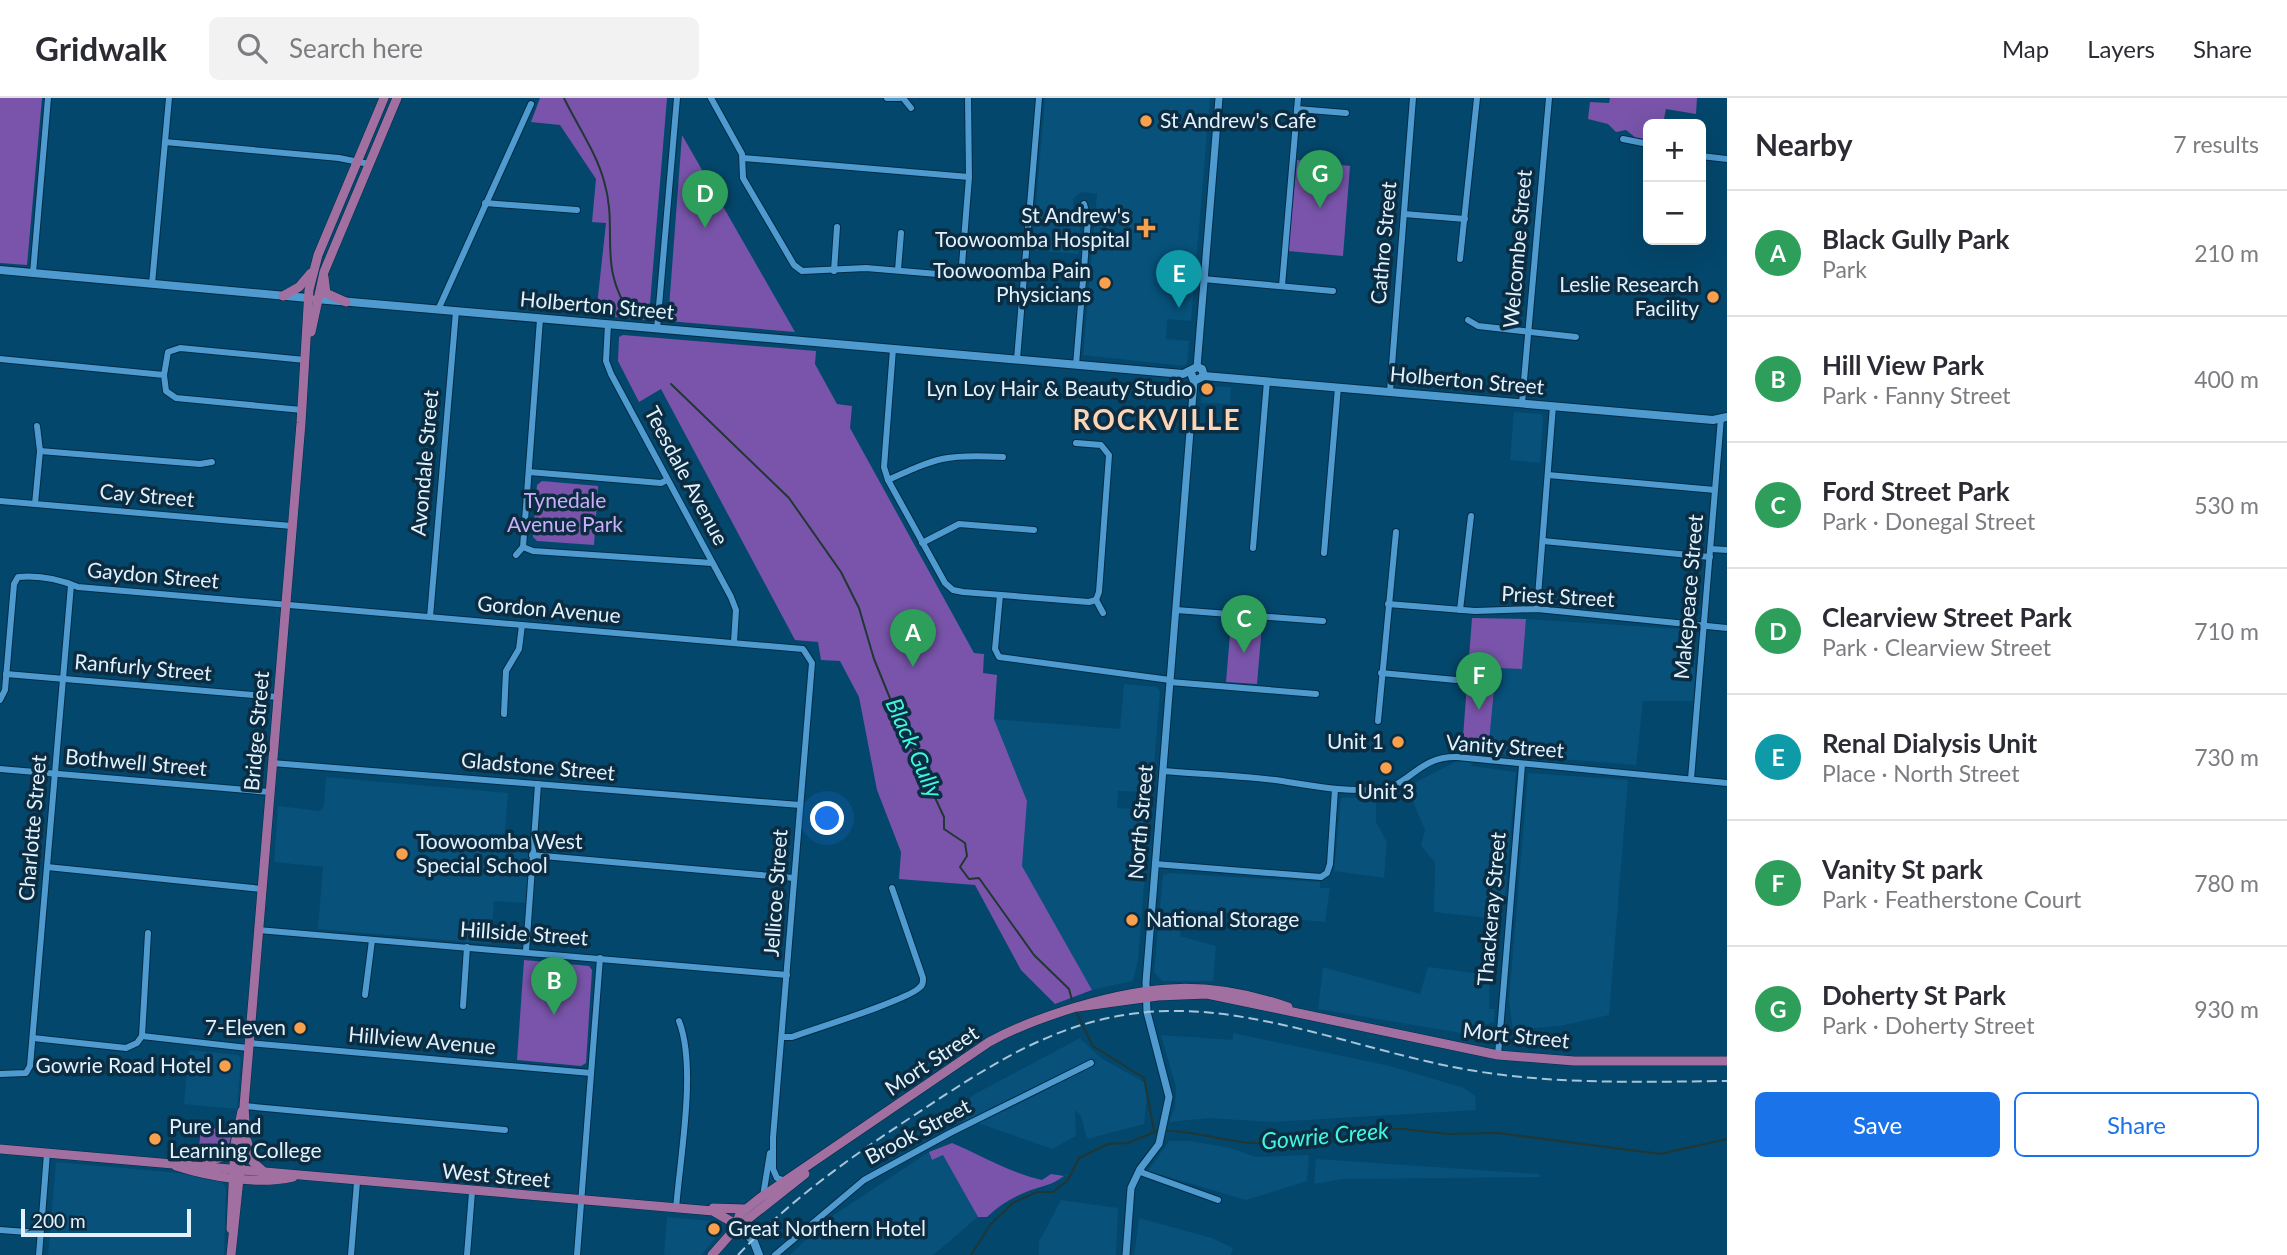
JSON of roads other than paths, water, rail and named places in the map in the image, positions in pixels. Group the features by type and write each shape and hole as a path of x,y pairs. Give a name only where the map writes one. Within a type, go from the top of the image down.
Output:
{"main road":[{"name":"Bridge Street","path":"231,1252 237,1172 245,1122 244,1105 312,299 312,272 384,98"},
{"name":"Bridge Street","path":"312,299 397,98"},
{"name":"Holberton Street","path":"0,270 1076,365 1194,374 1202,369 1204,376 1553,406 1724,417"},
{"path":"283,296 299,287 312,272"},
{"path":"324,272 326,293 346,302"},
{"name":"Mort Street","path":"712,1255 747,1208 989,1042 1023,1025 1063,1011 1146,993 1187,987 1226,989 1268,1000 1305,1014 1498,1055 1574,1061 1727,1061"},
{"name":"Bridge Street","path":"237,1172 235,1144 244,1105"},
{"path":"245,1122 251,1158 262,1170"},
{"path":"191,1163 225,1157 235,1144"},
{"name":"West Street","path":"0,1149 167,1164 191,1163 279,1180 298,1176"},
{"name":"Mort Street","path":"736,1226 792,1185 816,1162"},
{"name":"West Street","path":"167,1164 191,1171 262,1170 357,1182 696,1210 736,1226"},
{"path":"696,1210 747,1208"},
{"path":"736,1226 759,1255"}],"street":[{"path":"33,273 48,98"},
{"path":"152,284 169,98"},
{"path":"657,329 677,98"},
{"path":"711,98 743,158 744,177 794,265 802,271 898,270 948,275 956,272 962,265 969,177 968,98"},
{"path":"887,98 902,98 911,108"},
{"path":"1017,359 1039,98"},
{"name":"North Street","path":"1126,1255 1131,1188 1160,1139 1168,1091 1154,1045 1146,993 1194,374 1219,98"},
{"path":"1282,286 1298,98"},
{"name":"Cathro Street","path":"1390,391 1413,98"},
{"path":"1460,259 1477,98"},
{"name":"Welcombe Street","path":"1522,403 1549,98"},
{"path":"438,310 531,104"},
{"path":"1297,109 1346,113"},
{"path":"1623,139 1643,143"},
{"path":"165,142 369,164"},
{"path":"1706,157 1727,159"},
{"path":"743,158 969,177"},
{"path":"485,203 577,210"},
{"path":"1076,365 1088,220 1084,204"},
{"path":"1404,214 1465,219"},
{"path":"834,271 837,227"},
{"path":"898,270 901,233"},
{"path":"1203,279 1333,292"},
{"name":"Avondale Street","path":"430,617 456,311"},
{"path":"516,555 523,547 540,319"},
{"path":"1468,320 1478,326 1576,337"},
{"name":"Teesdale Avenue","path":"608,324 606,361 611,374 736,610 734,642"},
{"path":"302,410 176,398 166,391 164,374 168,352 174,348 305,360"},
{"path":"893,349 884,467 888,480 945,583 953,590 1089,602 1096,600"},
{"path":"0,359 164,374"},
{"path":"1253,548 1267,381"},
{"path":"1324,553 1338,387"},
{"path":"1537,610 1553,406"},
{"name":"Makepeace Street","path":"1691,779 1715,490 1724,417"},
{"path":"35,505 40,451 37,426"},
{"path":"1076,443 1101,445 1109,455 1099,592 1096,600 1103,613"},
{"path":"40,451 200,464 212,462"},
{"path":"888,480 928,460 951,456 1003,457"},
{"path":"529,472 654,482 667,480"},
{"path":"1548,475 1715,490"},
{"path":"1717,477 1727,478"},
{"name":"Cay Street","path":"0,502 292,526"},
{"path":"1460,610 1471,516"},
{"path":"922,543 959,524 1034,530"},
{"path":"1378,721 1396,532"},
{"path":"1543,541 1710,553 1727,550"},
{"path":"523,547 533,551 712,563"},
{"name":"Gaydon Street","path":"6,674 14,583 18,577 61,579 71,584 285,606"},
{"name":"Charlotte Street","path":"0,1074 26,1073 30,1066 71,584"},
{"path":"1000,595 995,649 999,657 1170,681 1316,694"},
{"name":"Priest Street","path":"1388,604 1460,610 1537,610 1727,628"},
{"name":"Gordon Avenue","path":"285,606 734,642 795,648 808,652"},
{"path":"1176,610 1322,621"},
{"path":"504,713 506,671 519,649 522,625"},
{"name":"Jellicoe Street","path":"763,1196 773,1138 782,1037 812,663 808,652"},
{"path":"1381,673 1456,680"},
{"path":"0,700 6,674"},
{"name":"Ranfurly Street","path":"6,674 278,697"},
{"name":"Vanity Street","path":"1163,771 1335,789 1390,788 1426,762 1442,757 1727,782"},
{"name":"Gladstone Street","path":"272,763 800,805"},
{"name":"Thackeray Street","path":"1498,1055 1522,765"},
{"name":"Bothwell Street","path":"0,769 270,792"},
{"path":"526,951 538,785"},
{"path":"1155,864 1321,877 1328,873 1331,864 1335,789"},
{"path":"532,855 794,878"},
{"path":"47,867 262,889"},
{"path":"782,1037 792,1037 918,990 922,985 923,978 892,888"},
{"name":"Hillside Street","path":"258,930 787,975"},
{"path":"33,1038 126,1048 137,1043 142,1036 148,933"},
{"path":"365,995 372,940"},
{"path":"463,1006 467,947"},
{"path":"577,1255 600,958"},
{"path":"676,1209 687,1067 685,1042 679,1021"},
{"name":"Hillview Avenue","path":"142,1036 591,1073"},
{"name":"Brook Street","path":"775,1255 864,1180 950,1133 1091,1063"},
{"path":"244,1105 505,1129"},
{"name":"Jellicoe Street","path":"773,1138 773,1169 777,1178 786,1181"},
{"path":"38,1255 47,1153"},
{"path":"1140,1169 1143,1173 1218,1200"},
{"path":"351,1255 357,1182"},
{"path":"467,1255 472,1192"},
{"path":"0,1230 40,1233"}],"waterway":[{"name":"Black Gully","path":"564,98 601,170 610,216 611,264 621,298 632,316"},
{"name":"Black Gully","path":"671,384 789,498 841,572 859,608 874,659 898,718 944,817 944,829 965,843 967,856 960,867 969,879 979,878 1034,955 1069,989 1072,1000"},
{"name":"Black Gully","path":"1077,1014 1093,1046 1144,1078 1154,1130"},
{"name":"Gowrie Creek","path":"1163,1131 1258,1143 1289,1137 1366,1136 1386,1129 1448,1134 1498,1133 1660,1154 1727,1139"},
{"name":"Gowrie Creek","path":"971,1255 990,1225 1013,1203 1037,1192 1053,1192 1068,1180 1079,1158 1108,1144 1128,1143 1157,1131"}],"railway":[{"path":"738,1255 757,1235 842,1165 972,1078 1034,1043 1066,1030 1136,1013 1208,1012 1242,1017 1314,1032 1420,1060 1521,1077 1590,1081 1727,1081"}],"place":[{"name":"St Andrew's Cafe","path":"1146,121"},
{"name":"Doherty St Park","path":"1320,208"},
{"name":"Clearview Street Park","path":"705,228"},
{"name":"St Andrew's Toowoomba Hospital","path":"1146,228"},
{"name":"Toowoomba Pain Physicians","path":"1105,283"},
{"name":"Leslie Research Facility","path":"1713,297"},
{"name":"Renal Dialysis Unit","path":"1179,308"},
{"name":"Lyn Loy Hair & Beauty Studio","path":"1207,389"},
{"name":"Ford Street Park","path":"1244,653"},
{"name":"Black Gully Park","path":"913,667"},
{"name":"Vanity St park","path":"1479,710"},
{"name":"Unit 1","path":"1398,742"},
{"name":"Unit 3","path":"1386,768"},
{"name":"Toowoomba West Special School","path":"402,854"},
{"name":"National Storage","path":"1132,920"},
{"name":"Hill View Park","path":"554,1015"},
{"name":"7-Eleven","path":"300,1028"},
{"name":"Gowrie Road Hotel","path":"225,1066"},
{"name":"Pure Land Learning College","path":"155,1139"},
{"name":"Great Northern Hotel","path":"714,1229"}],"district":[{"name":"ROCKVILLE","path":"1157,420"}],"park label":[{"name":"Tynedale Avenue Park","path":"565,513"}]}
